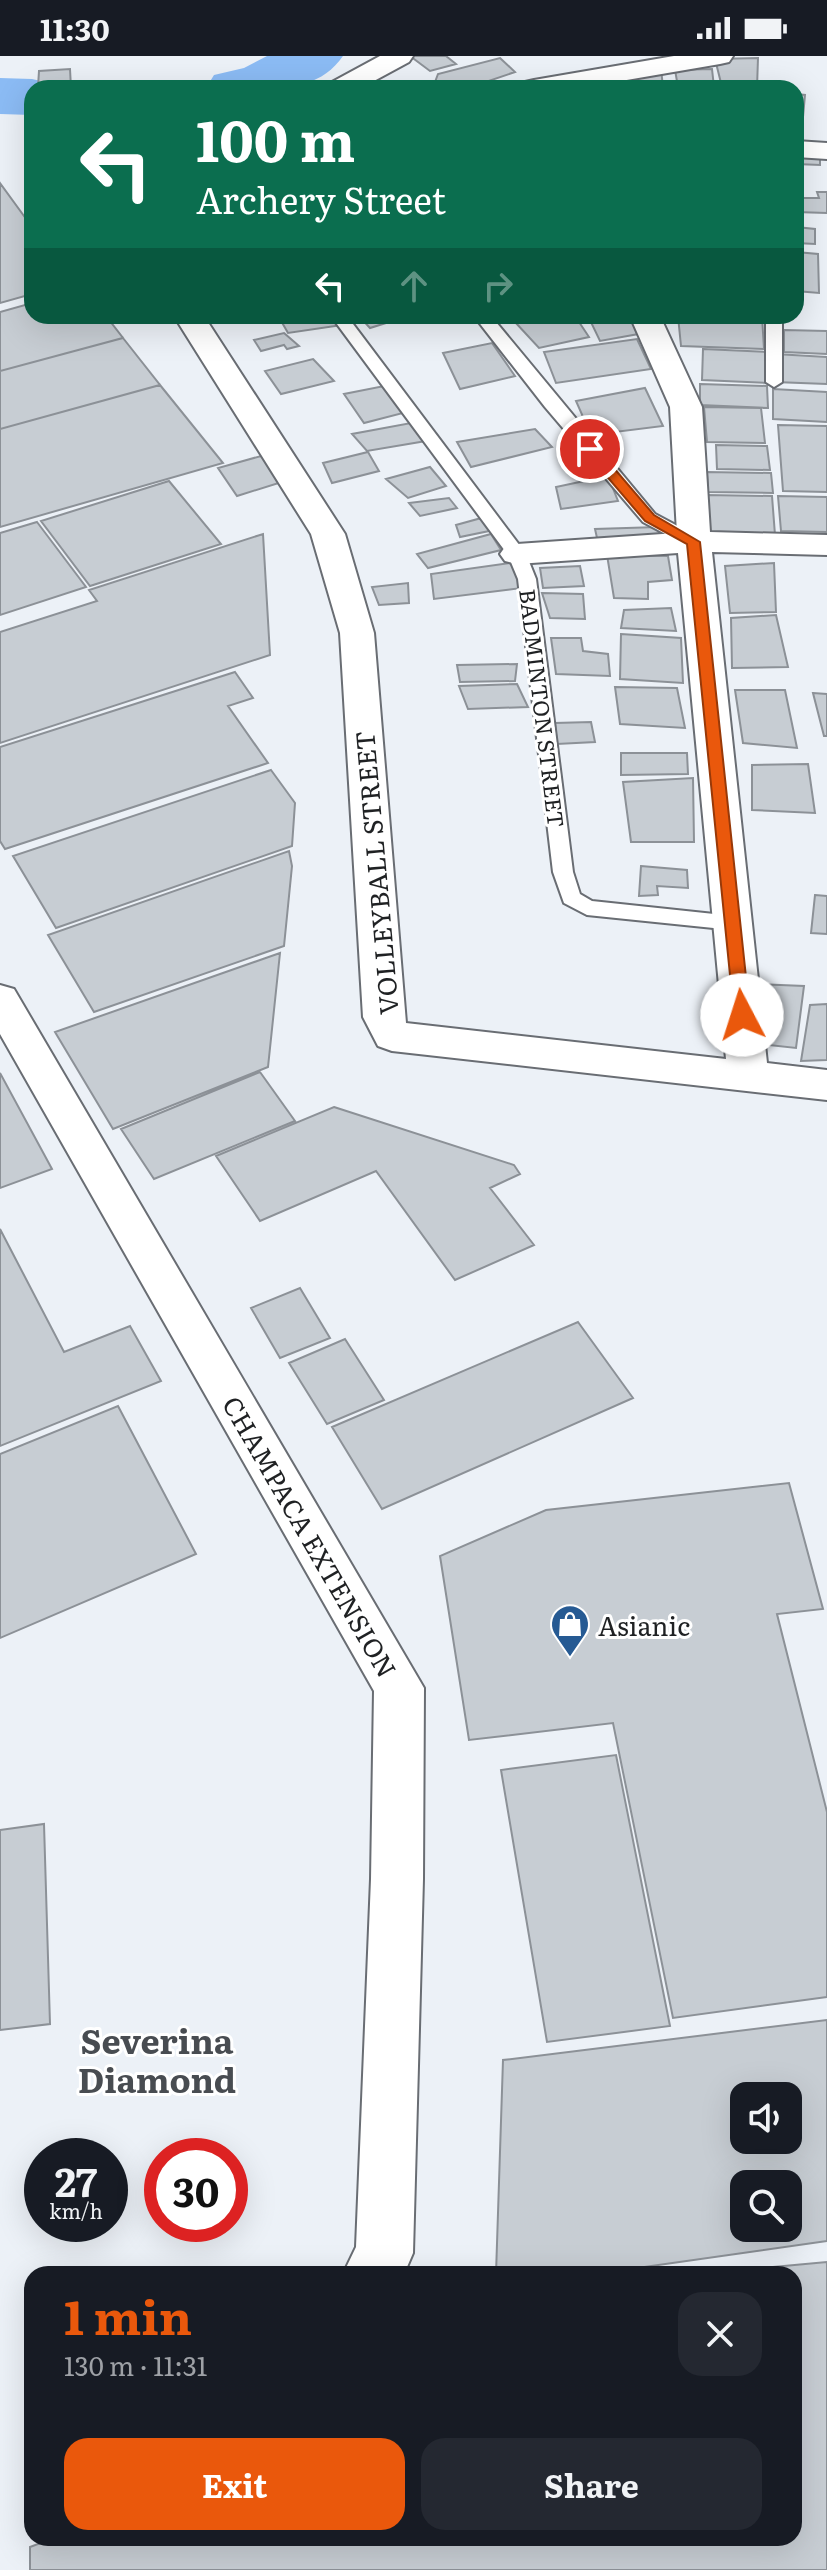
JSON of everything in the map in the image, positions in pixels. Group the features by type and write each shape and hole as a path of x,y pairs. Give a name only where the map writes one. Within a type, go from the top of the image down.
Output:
{"street":[{"path":"356,80 400,56"},
{"path":"580,80 720,56"},
{"path":"804,150 827,151"},
{"name":"VOLLEYBALL STREET","path":"194,324 328,534 357,633 383,1017 392,1036 827,1085"},
{"path":"649,324 686,407 694,542 748,1077"},
{"path":"517,554 694,542 827,545"},
{"name":"CHAMPACA EXTENSION","path":"0,999 399,1688 397,1879 384,2253 377,2266"}],"lane":[{"name":"BADMINTON STREET","path":"345,324 517,554 527,579 563,872 571,898 587,908 733,923"},
{"path":"488,324 649,518 694,542"},
{"path":"774,324 774,382"}],"building":[{"path":"410,56 446,56 456,64 430,71"},
{"path":"500,58 515,72 492,80 436,80 438,74"},
{"path":"758,58 757,80 720,80 715,59"},
{"path":"661,68 662,80 618,80 618,75"},
{"path":"70,69 71,80 38,80 39,71"},
{"path":"712,69 713,80 677,80 675,70"},
{"path":"804,151 820,152 820,165 804,164"},
{"path":"0,183 24,216 24,296 0,303"},
{"path":"817,192 827,192 827,213 804,212 804,198 819,198"},
{"path":"804,228 815,229 815,244 804,243"},
{"path":"804,253 818,254 819,293 804,292"},
{"path":"24,305 24,324 112,324 123,338 0,371 0,312"},
{"path":"283,324 342,325 288,333"},
{"path":"517,324 580,324 589,337 539,348"},
{"path":"592,324 636,324 644,333 600,341"},
{"path":"679,324 762,324 764,349 681,346"},
{"path":"784,330 827,331 827,354 784,352"},
{"path":"284,333 299,346 287,349 284,345 261,351 254,340"},
{"path":"123,338 160,385 0,429 0,371"},
{"path":"637,339 651,369 556,383 544,352"},
{"path":"492,343 515,376 460,389 443,353"},
{"path":"703,349 770,352 770,383 702,380"},
{"path":"775,354 827,357 827,384 775,382"},
{"path":"313,359 334,381 281,394 265,371"},
{"path":"700,384 767,386 768,408 700,405"},
{"path":"160,385 223,463 0,527 0,429"},
{"path":"389,385 407,412 364,423 344,394"},
{"path":"645,388 663,426 591,435 576,401"},
{"path":"773,389 827,392 827,422 773,419"},
{"path":"704,407 761,408 765,443 707,442"},
{"path":"411,423 426,441 367,451 352,434"},
{"path":"778,425 827,426 827,492 783,491"},
{"path":"535,429 552,447 471,467 457,442"},
{"path":"716,445 767,446 770,470 717,469"},
{"path":"368,452 379,471 332,483 323,463"},
{"path":"261,456 285,481 237,496 218,468"},
{"path":"430,467 446,486 408,498 386,479"},
{"path":"707,472 771,473 773,493 708,492"},
{"path":"608,476 618,501 561,509 556,487"},
{"path":"169,481 221,544 90,586 41,521"},
{"path":"706,495 772,496 775,535 708,533"},
{"path":"778,496 827,497 827,532 781,531"},
{"path":"449,498 457,508 420,516 409,503"},
{"path":"485,517 494,530 460,537 456,525"},
{"path":"37,522 86,587 0,615 0,533"},
{"path":"658,527 660,539 597,538 595,529"},
{"path":"263,534 270,655 0,743 0,632 97,601 89,590"},
{"path":"491,534 501,550 428,568 417,554"},
{"path":"607,555 668,556 672,580 648,582 648,599 614,598"},
{"path":"518,562 522,588 434,599 431,574"},
{"path":"774,563 776,612 730,613 725,566"},
{"path":"580,566 584,586 543,588 540,568"},
{"path":"408,583 409,603 379,605 372,587"},
{"path":"542,593 583,594 585,619 550,618"},
{"path":"671,608 676,631 621,628 624,610"},
{"path":"776,615 788,667 732,668 731,618"},
{"path":"621,634 681,638 683,683 620,679"},
{"path":"551,638 581,638 583,651 608,654 610,676 556,674"},
{"path":"517,664 515,681 460,682 457,665"},
{"path":"235,672 253,698 228,706 268,763 5,849 0,841 0,747"},
{"path":"517,684 528,707 468,709 459,686"},
{"path":"615,687 677,688 685,728 620,724"},
{"path":"735,690 785,690 797,748 743,743"},
{"path":"813,693 827,694 827,736 824,736"},
{"path":"591,722 595,742 557,744 555,723"},
{"path":"621,753 687,753 688,774 621,775"},
{"path":"808,764 815,813 752,810 752,765"},
{"path":"271,770 295,803 292,846 56,928 13,856"},
{"path":"693,778 694,842 631,842 623,782"},
{"path":"289,851 292,866 284,946 94,1012 48,935"},
{"path":"641,866 687,870 688,888 657,886 658,895 639,896"},
{"path":"815,895 827,896 827,934 811,933"},
{"path":"280,953 268,1067 113,1129 55,1032"},
{"path":"757,984 804,986 796,1048 759,1044"},
{"path":"827,1004 827,1060 801,1061 810,1005"},
{"path":"260,1072 295,1121 154,1179 121,1129"},
{"path":"0,1073 52,1169 0,1188"},
{"path":"334,1107 514,1165 520,1174 490,1188 534,1245 455,1280 376,1171 260,1221 216,1156"},
{"path":"0,1229 64,1352 130,1326 161,1381 0,1446"},
{"path":"300,1288 330,1338 280,1358 251,1308"},
{"path":"578,1322 633,1398 382,1509 332,1427"},
{"path":"345,1339 384,1400 327,1424 289,1363"},
{"path":"118,1406 196,1554 0,1638 0,1454"},
{"path":"789,1483 823,1609 777,1614 827,1812 827,1997 673,2018 613,1723 469,1740 440,1556 546,1510"},
{"path":"616,1755 670,2026 547,2042 501,1770"},
{"path":"44,1824 50,2024 0,2030 0,1830"},
{"path":"827,2020 827,2241 651,2266 496,2266 503,2060"},
{"path":"827,2262 827,2570 30,2570 30,2547 33,2546 802,2546 802,2266 783,2266"}],"waterway":[{"path":"267,80 313,56"},
{"path":"0,96 24,97"}],"place":[{"name":"Asianic","path":"570,1658"}],"district":[{"name":"Severina Diamond","path":"157,2058"}],"route":[{"path":"590,449 649,518 694,542 742,1015"}]}
